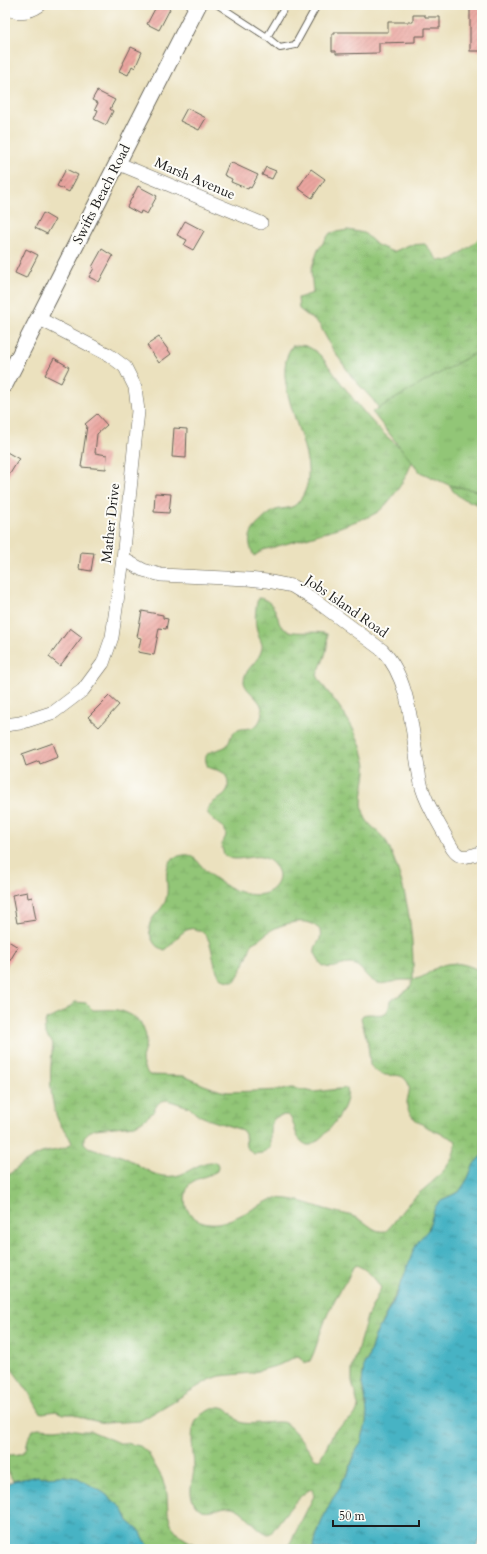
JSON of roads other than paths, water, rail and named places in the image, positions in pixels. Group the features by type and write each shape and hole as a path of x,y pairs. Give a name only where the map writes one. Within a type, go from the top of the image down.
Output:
{"street":[{"path":"5,8 13,12 32,11 40,5"},
{"name":"Swifts Beach Road","path":"5,384 198,5"},
{"name":"Marsh Avenue","path":"117,163 261,223"},
{"name":"Mather Drive","path":"5,725 20,723 54,712 83,690 102,663 112,637 123,560 138,411 135,387 125,367 109,355 38,318"},
{"name":"Jobs Island Road","path":"123,560 143,570 161,575 248,579 292,586 315,600 379,647 388,656 406,698 412,723 417,763 425,797 456,854 467,857 482,852"}],"lane":[{"path":"218,5 267,37 280,48 295,45 317,5"},
{"path":"267,37 286,5"}],"water":[{"path":"482,1155 482,1532 477,1549 314,1549 316,1536 324,1515 340,1488 341,1482 348,1474 356,1451 361,1443 367,1413 362,1384 364,1365 367,1361 375,1336 397,1294 414,1249 419,1240 428,1230 435,1207 441,1200 459,1192 467,1180 474,1164"},
{"path":"38,1476 63,1476 78,1478 104,1493 122,1508 128,1521 141,1532 143,1538 151,1549 5,1549 5,1485 13,1481"}]}
